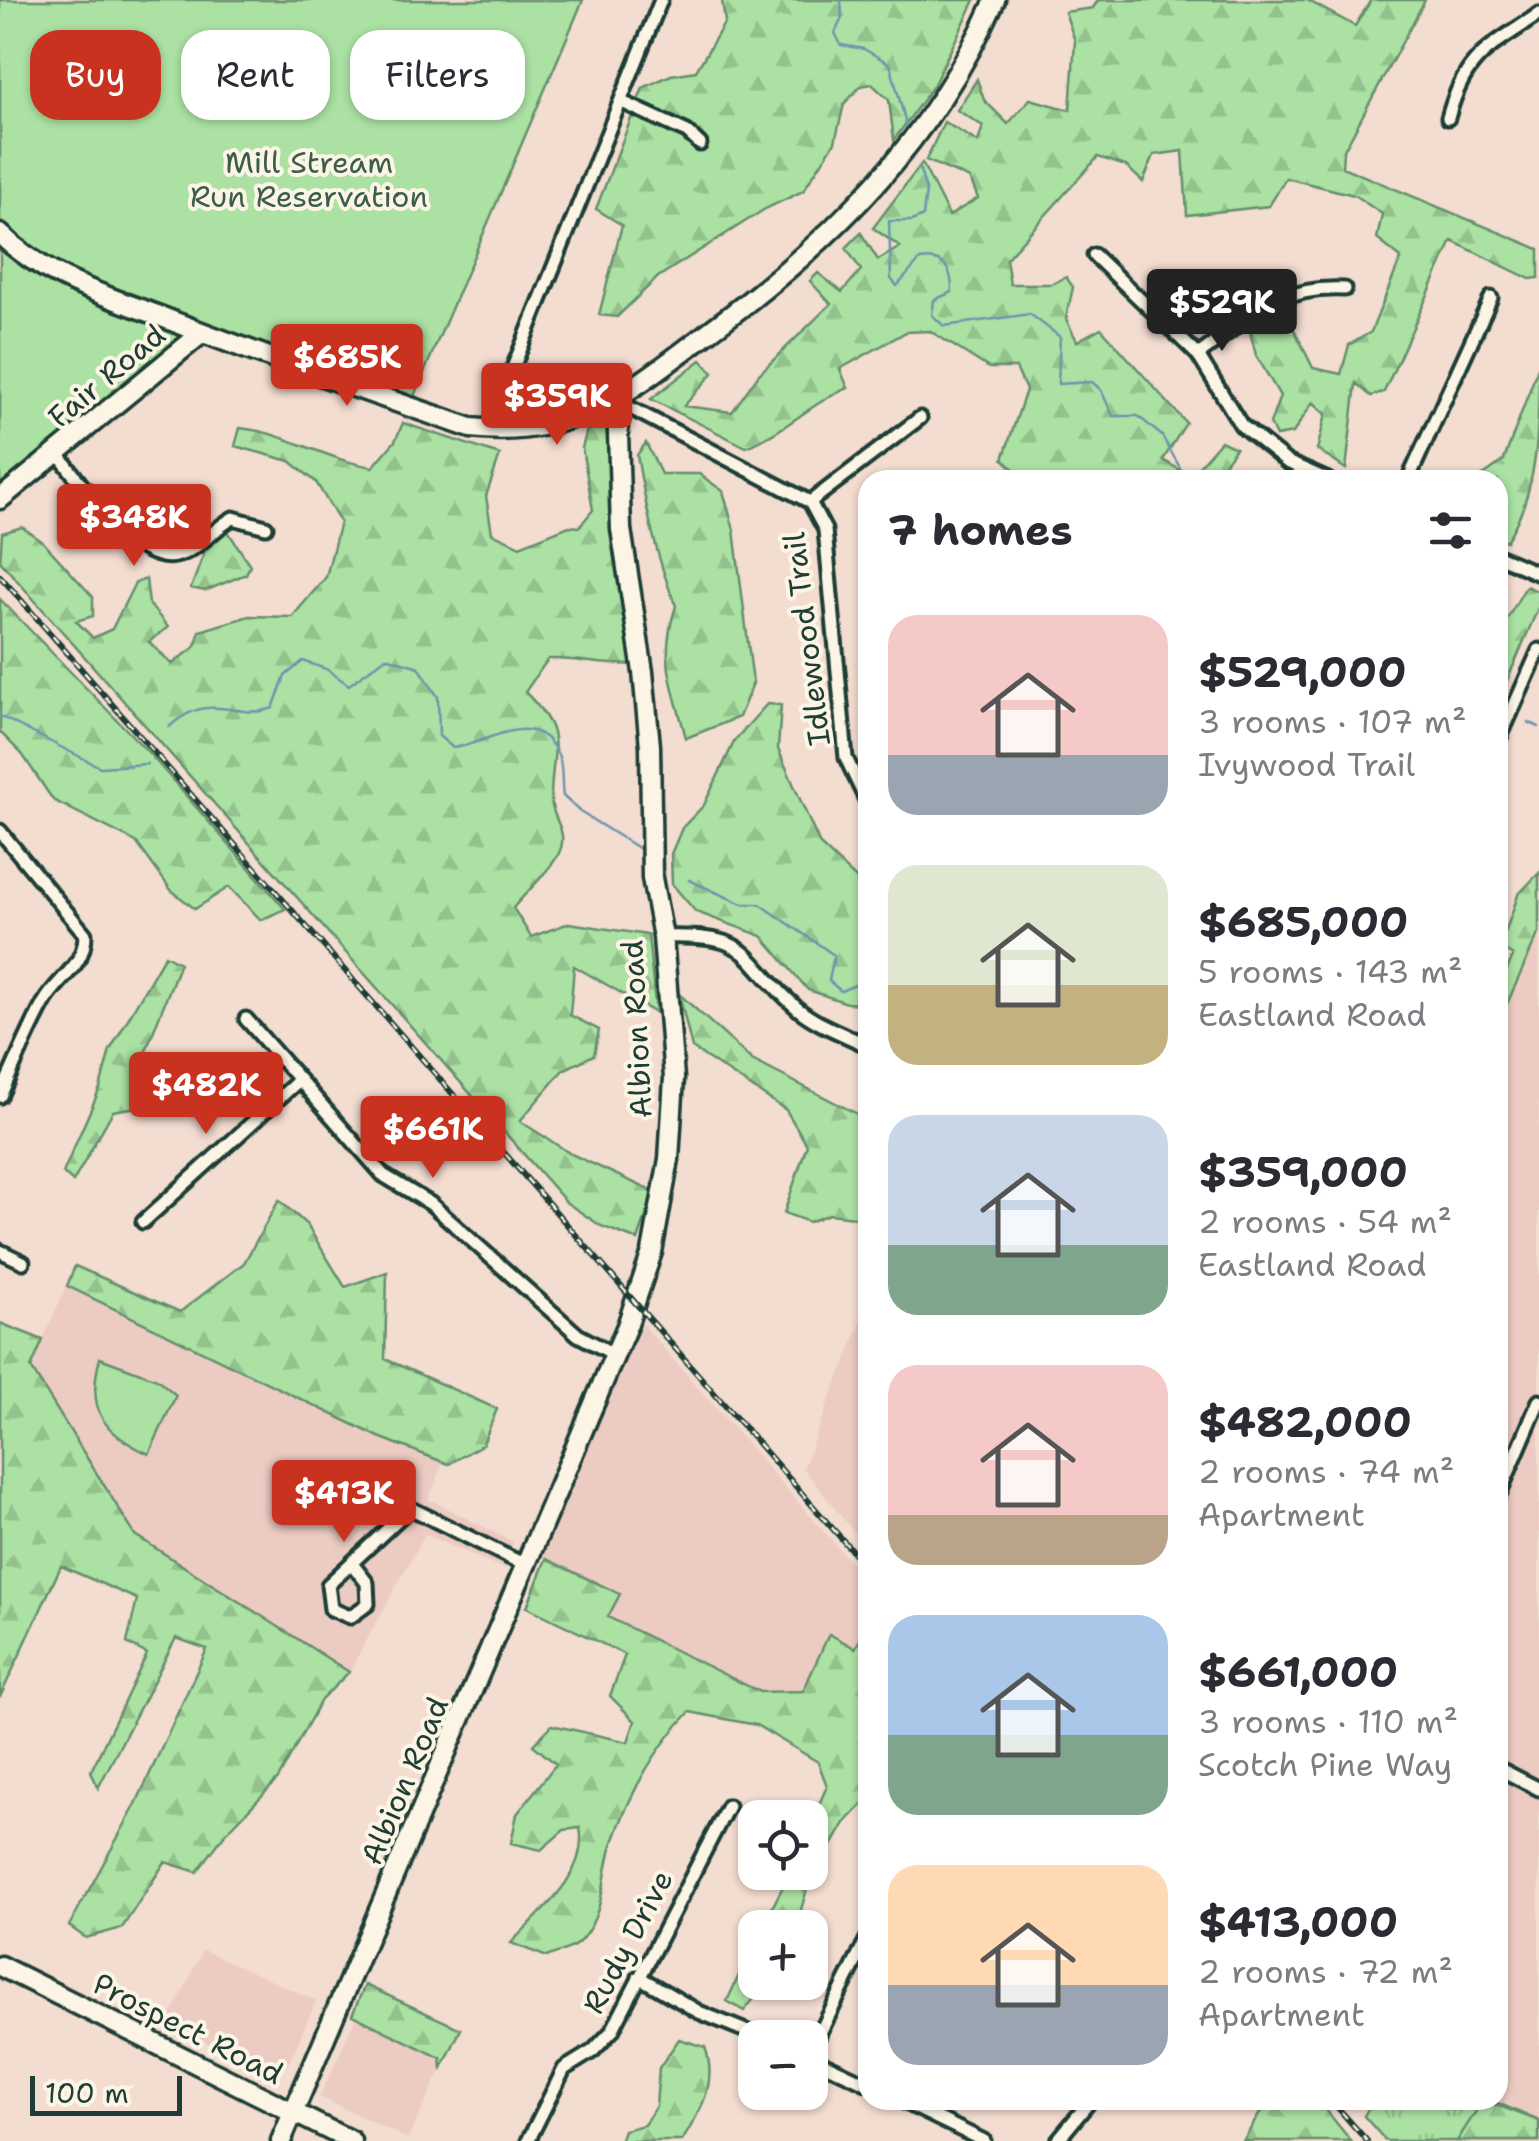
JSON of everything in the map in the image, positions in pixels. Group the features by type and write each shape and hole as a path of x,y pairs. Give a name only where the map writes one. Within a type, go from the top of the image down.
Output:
{"street":[{"path":"488,430 661,0"},
{"path":"0,234 28,260 68,281 202,333 488,430 516,432 542,428 617,400 773,284 852,214 939,106 962,71 994,0"},
{"path":"1448,118 1458,81 1472,60 1539,14"},
{"path":"622,102 686,132 700,144"},
{"path":"1094,255 1198,354 1241,425 1287,462 1305,470"},
{"path":"1198,354 1277,299 1308,287 1345,288"},
{"path":"1413,470 1491,298"},
{"name":"Fair Road","path":"0,500 202,333"},
{"name":"Idlewood Trail","path":"617,400 810,502 825,530 846,758 858,783"},
{"name":"Albion Road","path":"280,2141 527,1566 615,1355 652,1252 669,1159 674,1078 663,938 652,878 650,746 643,672 621,529 617,400"},
{"path":"810,502 920,418"},
{"path":"57,453 136,547 156,557 176,556 195,548 213,529 233,518 266,527"},
{"path":"1508,560 1539,574"},
{"path":"1508,720 1539,650"},
{"path":"0,832 84,934 85,947 80,960 47,997 0,1096"},
{"path":"663,938 706,936 736,944 801,1012 858,1041"},
{"path":"246,1019 297,1082 383,1175 431,1204 578,1335 615,1355"},
{"path":"143,1222 297,1082"},
{"path":"0,1251 23,1262"},
{"path":"1508,1474 1539,1401"},
{"path":"353,1565 370,1592 368,1604 350,1617 331,1608 326,1598 328,1585 410,1508 527,1566"},
{"path":"1508,1773 1539,1789"},
{"name":"Rudy Drive","path":"528,2141 564,2068 612,2031 728,1806"},
{"path":"827,2020 858,1957"},
{"name":"Prospect Road","path":"0,1966 351,2141"},
{"path":"639,1977 699,2012 738,2028"},
{"path":"828,2064 858,2079"},
{"path":"920,2110 984,2141"},
{"path":"1057,2141 1083,2110"}],"shaded area":[{"path":"1539,930 1539,2121 1508,2107 1508,998"},
{"path":"75,1266 454,1433 429,1499 513,1542 504,1569 425,1534 349,1672 135,1535 31,1367"},
{"path":"637,1318 858,1571 858,1643 855,1648 828,1634 803,1691 761,1692 607,1616 619,1594 537,1554"},
{"path":"858,1330 858,1538 803,1468"},
{"path":"203,1950 316,2001 287,2067 277,2074 167,2024"},
{"path":"356,2017 441,2058 442,2068 408,2139 320,2097"}],"green space":[{"name":"Mill Stream Run Reservation","path":"0,0 583,0 409,408 205,334 0,500"},
{"path":"722,0 975,0 933,86 894,140 889,100 872,84 861,86 844,104 835,142 803,191 765,209 658,277 617,317 599,315 622,225 596,209 643,88 671,75 696,71 725,22"},
{"path":"1098,0 1307,0 1355,26 1371,0 1425,0 1343,152 1342,167 1539,249 1539,278 1530,279 1452,241 1384,392 1371,396 1356,383 1346,469 1317,450 1326,414 1313,402 1293,433 1276,436 1270,424 1280,396 1256,355 1250,332 1278,317 1295,331 1313,368 1341,374 1349,345 1371,332 1401,258 1377,239 1382,214 1354,195 1286,178 1269,206 1187,215 1183,151 1154,155 1143,182 1126,166 1098,157 1006,259 1010,284 1052,284 1066,277 1073,287 1066,319 1077,341 1101,328 1186,423 1163,460 1180,470 1015,470 1003,459 1026,390 1016,368 989,368 930,331 906,332 840,369 848,388 746,447 651,399 701,360 713,373 684,406 732,412 759,374 831,304 810,281 818,273 842,292 861,270 846,248 861,233 878,260 900,247 873,228 922,163 949,216 978,198 970,179 926,160 944,122 978,142 983,126 957,110 977,79 984,100 1008,124 1030,99 1070,110 1075,41 1065,12 1093,8"},
{"path":"1539,365 1535,458 1525,502 1508,538 1508,470 1490,470 1504,460"},
{"path":"604,422 611,437 635,664 548,659 525,692 552,730 552,805 562,839 558,855 513,908 531,937 569,923 648,935 656,1013 574,966 570,1015 599,1030 594,1055 563,1070 520,1121 571,1154 654,1192 638,1240 601,1226 567,1203 0,561 2,533 22,527 43,542 93,597 93,616 76,621 93,638 112,629 135,583 146,579 149,604 168,627 149,642 172,664 195,647 200,631 249,616 292,617 326,577 340,522 316,482 290,461 235,446 240,428 373,467 395,441 403,423 500,455 486,496 492,533 520,546 569,526 579,527 593,510 582,448 587,430"},
{"path":"1221,441 1236,448 1219,470 1195,470"},
{"path":"646,443 661,474 699,474 723,491 734,530 753,683 739,717 686,738 668,658 676,606 652,532 637,455"},
{"path":"227,530 250,565 246,574 205,591 191,588 206,548"},
{"path":"1526,586 1539,592 1539,606 1508,678 1508,618"},
{"path":"0,599 148,752 285,909 261,920 229,887 195,909 171,890 136,842 53,800 22,754 0,732"},
{"path":"767,704 781,705 778,749 820,845 858,881 858,1004 808,990 762,936 696,912 672,884 671,854 682,828 704,805 735,740"},
{"path":"1539,873 1539,932 1508,1002 1508,967 1513,956 1508,953 1508,924 1518,895"},
{"path":"165,955 180,963 138,1071 167,1102 113,1111 73,1182 63,1173 100,1088 110,1050"},
{"path":"679,994 752,1060 858,1114 858,1218 829,1214 809,1222 784,1213 807,1145 786,1110 692,1048"},
{"path":"279,1200 307,1225 345,1287 387,1272 385,1359 497,1409 483,1444 449,1464 443,1462 379,1437 67,1286 75,1266 180,1312 244,1263"},
{"path":"0,1323 43,1340 31,1368 135,1535 349,1672 321,1700 278,1779 225,1834 197,1872 165,1862 122,1928 86,1938 69,1926 135,1806 207,1649 176,1638 98,1788 91,1771 147,1654 127,1643 137,1599 61,1566 0,1697"},
{"path":"100,1358 157,1379 176,1395 149,1454 120,1437 102,1417 95,1392"},
{"path":"546,1559 620,1594 608,1617 760,1692 803,1691 829,1634 855,1648 858,1643 858,1809 828,1853 828,1800 821,1800 827,1786 818,1762 756,1725 690,1712 654,1758 626,1808 589,1929 570,1948 547,1957 511,1943 570,1876 581,1845 580,1828 564,1830 541,1850 511,1843 517,1814 556,1764 533,1745 552,1725 628,1742 635,1721 610,1696 625,1655 527,1607"},
{"path":"781,1890 807,1890 801,1910 771,1910"},
{"path":"738,1977 738,2000 753,2000 744,2011 727,2001"},
{"path":"365,1985 461,2029 442,2068 441,2058 352,2015"},
{"path":"679,2039 705,2047 709,2060 706,2096 689,2130 682,2141 620,2141 624,2130 644,2125 656,2106 659,2068"},
{"path":"1508,2107 1539,2121 1539,2141 1386,2141 1364,2116 1367,2110"},
{"path":"1508,2109 1539,2121 1539,2141 1457,2141 1477,2110"},
{"path":"1262,2110 1326,2110 1351,2141 1243,2141"}],"waterway":[{"path":"841,0 842,18 835,33 841,45 864,49 890,64 908,131"},
{"path":"919,167 926,190 923,216 912,221 889,221 891,279 897,286 920,260 936,260 951,277 952,292 934,300 932,315 944,326 1030,314 1060,337 1058,384 1092,382 1101,390 1113,416 1138,416 1162,436 1181,470"},
{"path":"169,727 198,710 273,708 285,676 303,661 326,669 349,685 386,657 419,667 438,697 439,736 453,748 511,731 538,733 550,741 559,757 563,796 580,812 638,848"},
{"path":"0,716 100,767 147,764"},
{"path":"1528,722 1539,727"},
{"path":"689,880 742,904 760,904 834,955 829,981 841,991 858,986"}],"railway":[{"path":"0,576 858,1558"},
{"path":"1340,2110 1367,2141"}]}
